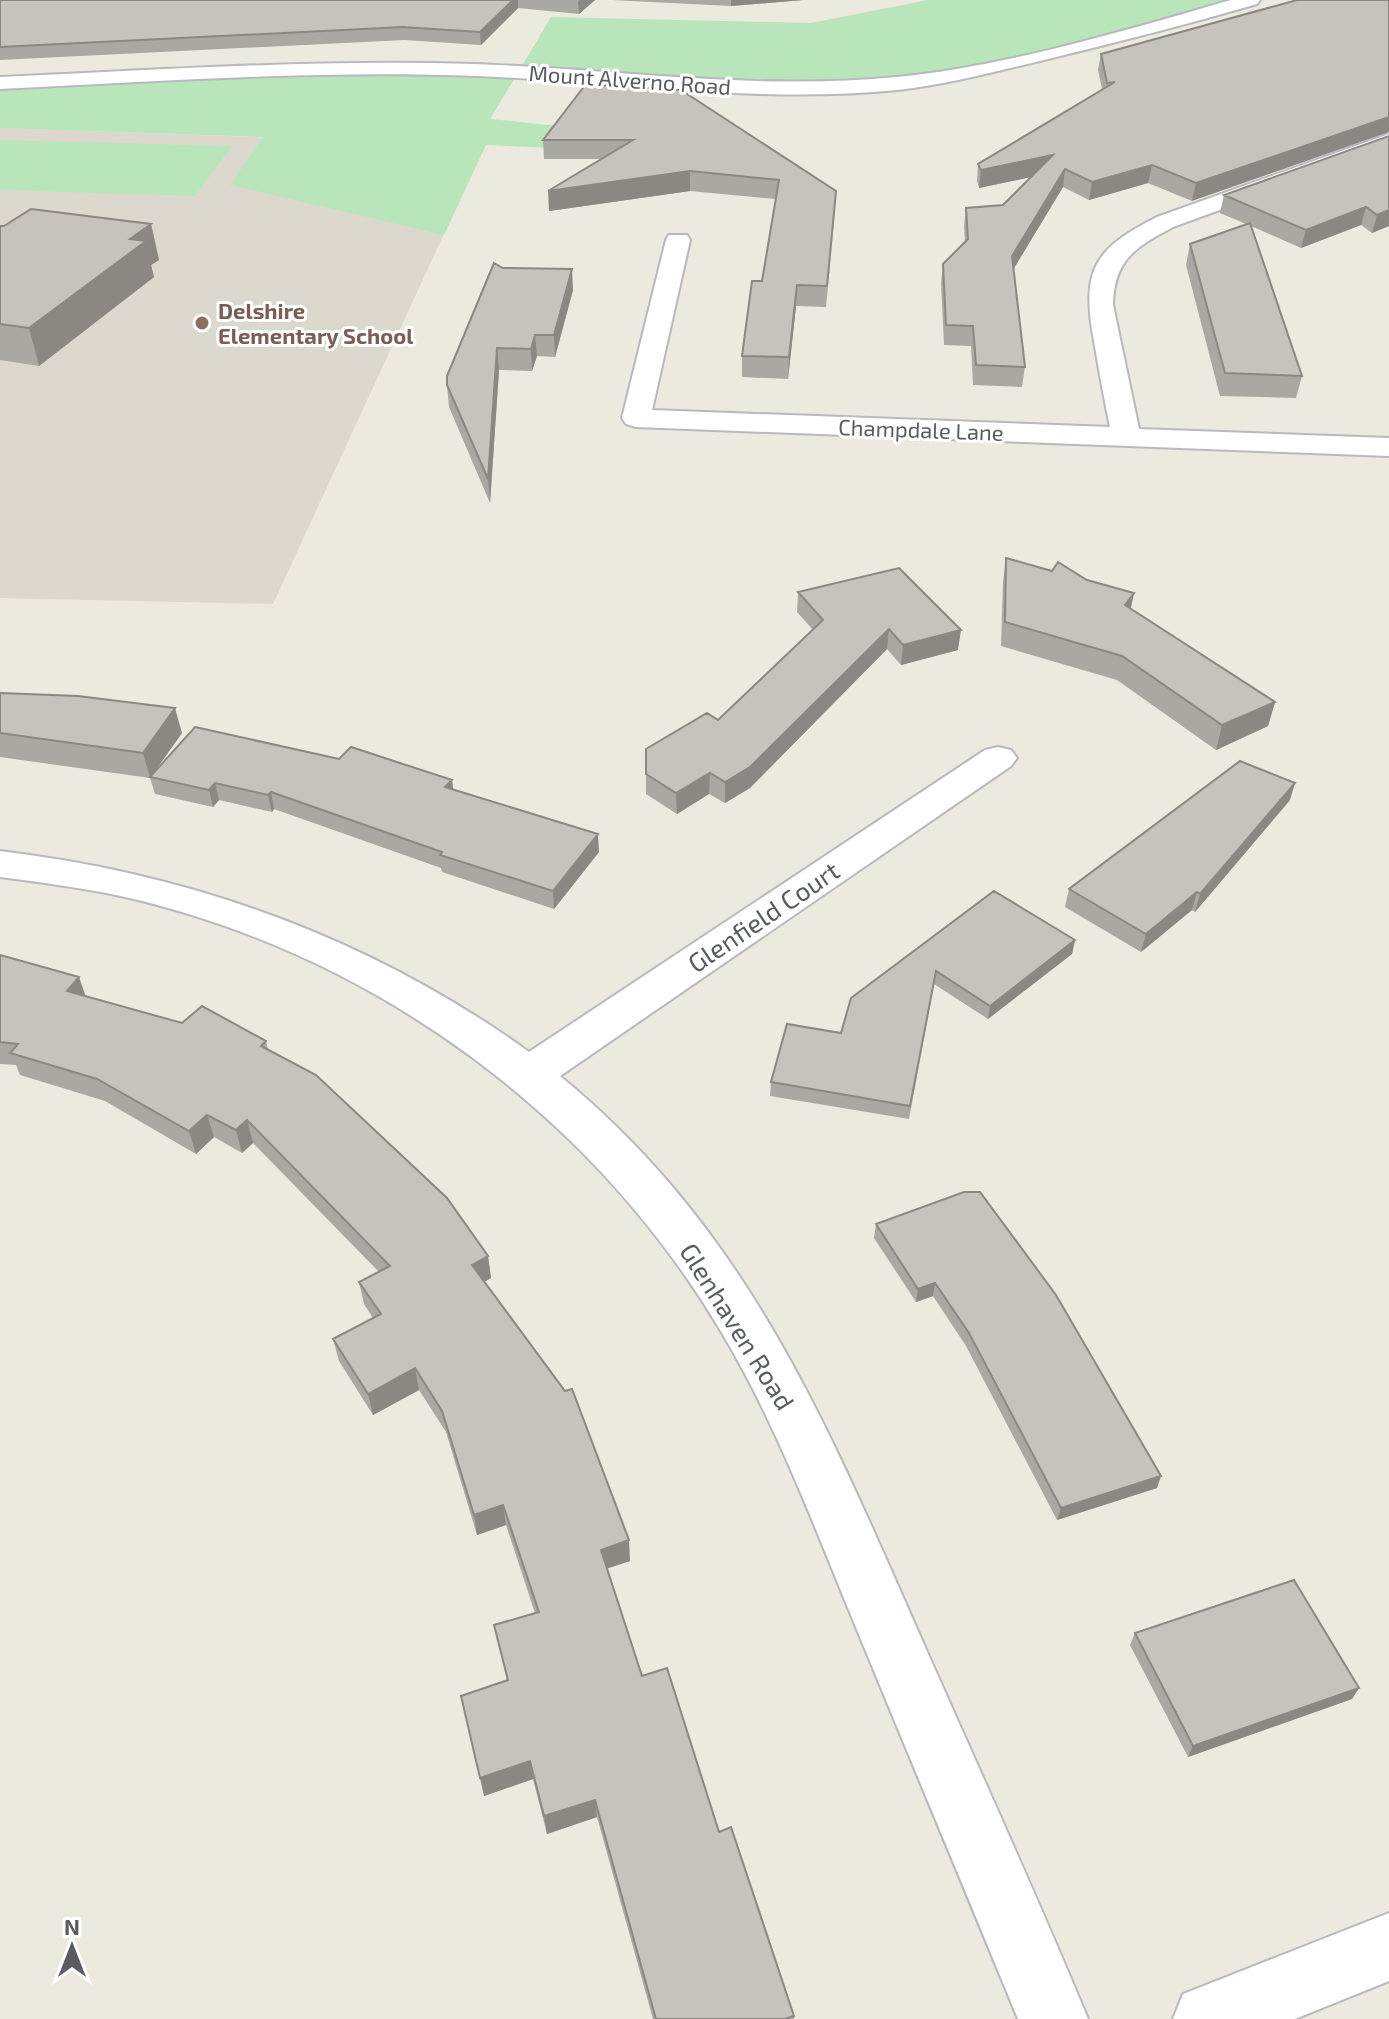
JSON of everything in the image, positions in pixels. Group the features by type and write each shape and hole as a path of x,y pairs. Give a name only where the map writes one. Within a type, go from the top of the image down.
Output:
{"street":[{"name":"Mount Alverno Road","path":"0,83 284,68 382,67 519,71 729,87 832,89 962,74 1155,28 1251,0"},
{"path":"1126,437 1100,305 1099,285 1106,267 1120,250 1139,235 1165,222 1389,141"},
{"name":"Champdale Lane","path":"678,240 636,418 1389,447"},
{"name":"Glenfield Court","path":"528,1075 998,758"},
{"name":"Glenhaven Road","path":"0,864 117,882 226,913 331,954 432,1008 528,1075 565,1107 653,1197 718,1283 792,1410 1053,2019"},
{"path":"1208,2019 1389,1947"}],"shaded area":[{"name":"Delshire Elementary School","path":"0,128 485,145 273,604 0,598"}],"green space":[{"path":"928,0 1251,0 962,74 832,89 519,71 551,17 811,23"},
{"path":"519,71 490,119 692,140 712,154 486,145 444,235 230,185 263,137 0,128 0,83"},
{"path":"0,140 232,146 195,196 0,190"}],"building":[{"path":"0,0 513,0 480,32 403,27 0,47"},
{"path":"1297,0 1389,0 1389,117 1196,183 1152,165 1092,182 1065,169 1012,256 1025,367 976,365 973,326 946,325 943,264 968,239 966,208 1003,205 1053,155 981,170 978,164 1115,82 1107,83 1101,54"},
{"path":"586,84 681,90 836,191 827,286 797,285 789,357 742,356 752,281 762,281 779,180 690,171 548,191 633,140 543,140"},
{"path":"1389,136 1389,210 1377,215 1366,207 1306,230 1224,195"},
{"path":"31,209 151,224 130,239 146,241 29,328 0,324 0,226"},
{"path":"1250,223 1302,376 1225,373 1190,244"},
{"path":"494,263 503,268 572,269 554,335 535,335 531,349 497,348 488,479 447,385 447,376"},
{"path":"1006,558 1052,571 1058,562 1087,580 1134,593 1125,605 1275,702 1222,725 1122,656 1005,622"},
{"path":"899,568 961,630 903,645 889,629 750,767 725,782 710,773 676,793 646,774 646,749 707,713 718,720 823,620 798,592"},
{"path":"0,693 78,696 175,708 143,753 0,733"},
{"path":"195,727 339,759 351,747 452,780 445,787 598,834 553,891 440,855 442,852 271,792 268,795 215,783 209,790 150,777"},
{"path":"1240,761 1295,783 1200,894 1197,892 1146,934 1069,889"},
{"path":"994,891 1075,940 990,1006 936,971 910,1106 771,1082 787,1024 841,1033 851,998"},
{"path":"0,955 79,977 67,991 182,1023 202,1006 266,1041 261,1046 316,1075 447,1198 488,1256 472,1265 565,1391 572,1389 629,1540 601,1550 642,1676 667,1668 719,1832 731,1827 794,2016 785,2019 656,2019 595,1800 544,1816 530,1761 480,1778 461,1696 508,1680 494,1625 539,1612 503,1505 474,1515 442,1411 415,1368 368,1394 333,1339 381,1314 359,1282 390,1266 247,1120 236,1130 207,1115 189,1131 97,1079 10,1053 18,1044 0,1042"},
{"path":"964,1192 980,1192 1056,1295 1161,1476 1061,1508 969,1333 935,1283 918,1289 876,1224"},
{"path":"1294,1580 1359,1688 1193,1746 1135,1633"}],"place":[{"name":"Delshire Elementary School","path":"202,323"}]}
